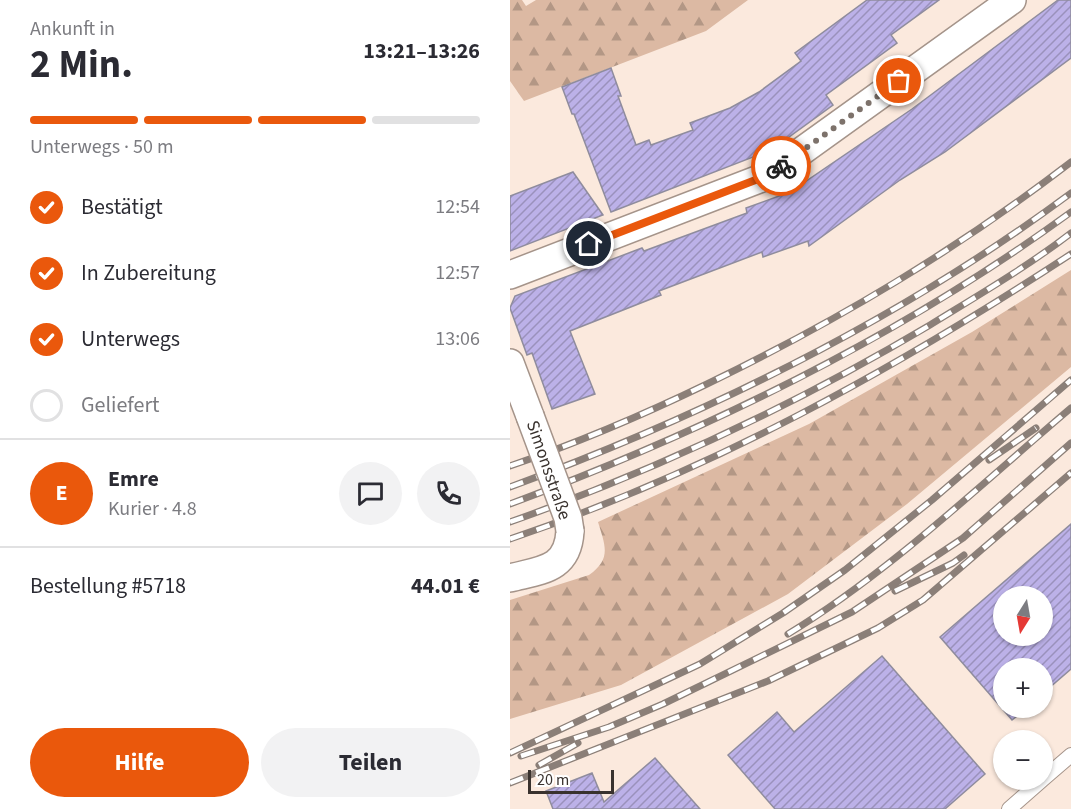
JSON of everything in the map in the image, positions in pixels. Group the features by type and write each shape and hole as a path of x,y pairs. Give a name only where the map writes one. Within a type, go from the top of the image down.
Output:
{"street":[{"path":"510,275 766,176 1012,0"},
{"name":"Simonsstraße","path":"510,363 568,518 570,531 568,548 558,562 549,568 510,578"}],"lane":[{"path":"1053,771 1071,755"},
{"path":"1009,809 1031,790"}],"green space":[{"path":"510,0 522,0 526,6 536,0 748,0 706,31 524,101 510,81"},
{"path":"1071,270 1071,367 907,504 788,594 621,685 510,719 510,600 589,575 596,569 605,551 598,522 809,424 972,332"}],"building":[{"path":"867,0 939,0 891,35 897,43 826,95 833,105 771,150 611,212 562,87 611,68 621,96 618,96 636,145 649,140 651,145 693,130 690,123 730,108 759,92 801,61 795,53"},
{"path":"1058,0 1071,0 1071,58 945,152 900,180 809,246 808,241 763,257 762,252 659,291 661,295 570,331 595,394 552,409 532,353 527,355 510,308 515,296 642,248 644,251 747,213 746,208 790,192 912,109"},
{"path":"573,172 603,215 510,251 510,196"},
{"path":"1071,524 1071,669 1053,685 1053,658 993,658 993,698 940,637 993,591 993,646 1053,646 1053,586 999,586"},
{"path":"882,656 985,774 945,809 775,809 728,755 777,712 794,732"},
{"path":"655,758 700,809 553,809 546,791 592,773 604,802"}],"railway":[{"path":"510,466 659,407 803,335 940,254 1071,162"},
{"path":"510,487 657,428 801,360 939,282 1006,239 1071,193"},
{"path":"510,504 657,445 801,377 939,300 1071,212"},
{"path":"510,522 672,458 829,382 966,303 1071,233"},
{"path":"510,539 658,482 729,450 800,414 937,338 1071,254"},
{"path":"510,753 700,664 783,613 845,570 932,500 1071,380"},
{"path":"788,634 826,610 898,556 1071,408"},
{"path":"989,460 1036,428"},
{"path":"521,756 609,727 663,704 852,612 963,538 1071,443"},
{"path":"510,783 768,681 878,628 923,600 1071,473"},
{"path":"895,591 953,563 964,555"},
{"path":"539,765 578,743"}],"way so far":[{"path":"781,166 899,81"}],"route":[{"path":"589,244 766,176 781,166"}]}
